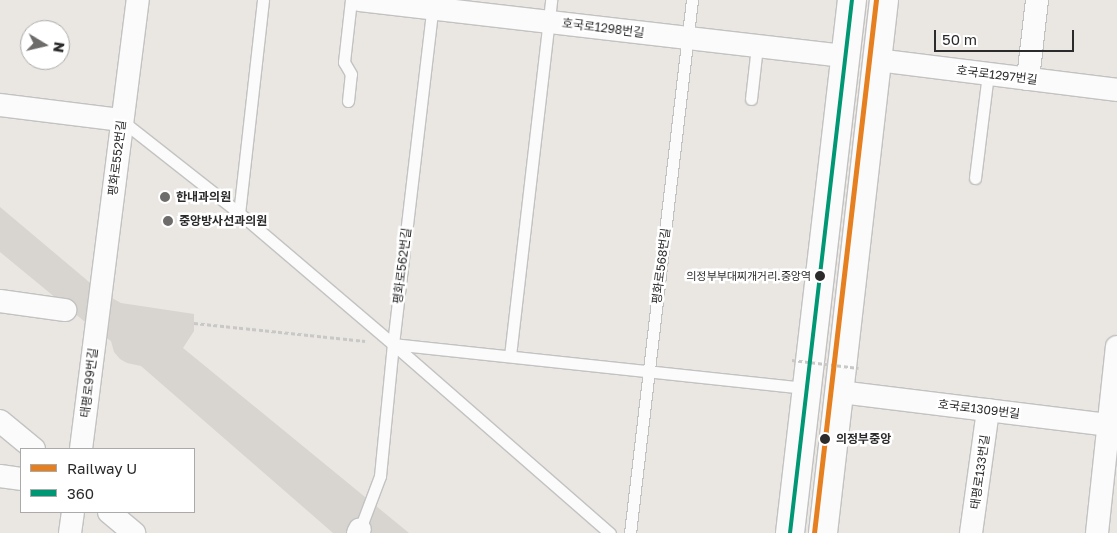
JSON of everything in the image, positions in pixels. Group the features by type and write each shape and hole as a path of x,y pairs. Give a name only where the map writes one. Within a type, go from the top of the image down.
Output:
{"street":[{"name":"평화로552번길","path":"98,316 121,120 138,0"},
{"name":"호국로1298번길","path":"360,0 550,11 688,38 846,56"},
{"path":"790,533 852,0"},
{"path":"823,533 884,0"},
{"path":"1028,79 1037,0"},
{"name":"호국로1297번길","path":"877,60 1117,90"},
{"path":"0,104 121,120"},
{"path":"0,301 66,310"},
{"name":"태평로99번길","path":"81,448 98,316"},
{"path":"1097,533 1113,426 1117,346"},
{"name":"호국로1309번길","path":"840,392 1113,426"},
{"name":"태평로133번길","path":"971,533 988,410"},
{"path":"0,421 33,448"},
{"path":"0,476 20,479"},
{"path":"70,533 73,513"},
{"path":"110,513 134,533"}],"lane":[{"path":"239,213 263,0"},
{"path":"348,101 350,74 344,62 351,0"},
{"name":"평화로568번길","path":"630,533 692,0"},
{"name":"평화로562번길","path":"359,531 380,476 393,344 433,4"},
{"path":"510,356 550,11"},
{"path":"751,99 757,46"},
{"path":"975,178 988,74"},
{"path":"121,120 239,213 610,533"},
{"path":"393,344 807,388"}],"path":[{"path":"194,323 393,344"},
{"path":"792,360 859,368"}],"shaded area":[{"path":"0,207 101,292 121,303 194,314 194,331 183,348 409,533 333,533 141,366 127,363 120,359 114,352 111,341 96,331 0,252"}],"rail line":[{"name":"U","path":"814,533 876,0"}],"transit line":[{"name":"360","path":"790,533 852,0"}],"place":[{"name":"한내과의원","path":"165,197"},
{"name":"중앙방사선과의원","path":"168,221"},
{"name":"의정부부대찌개거리.중앙역","path":"820,276"},
{"name":"의정부중앙","path":"825,439"}]}
